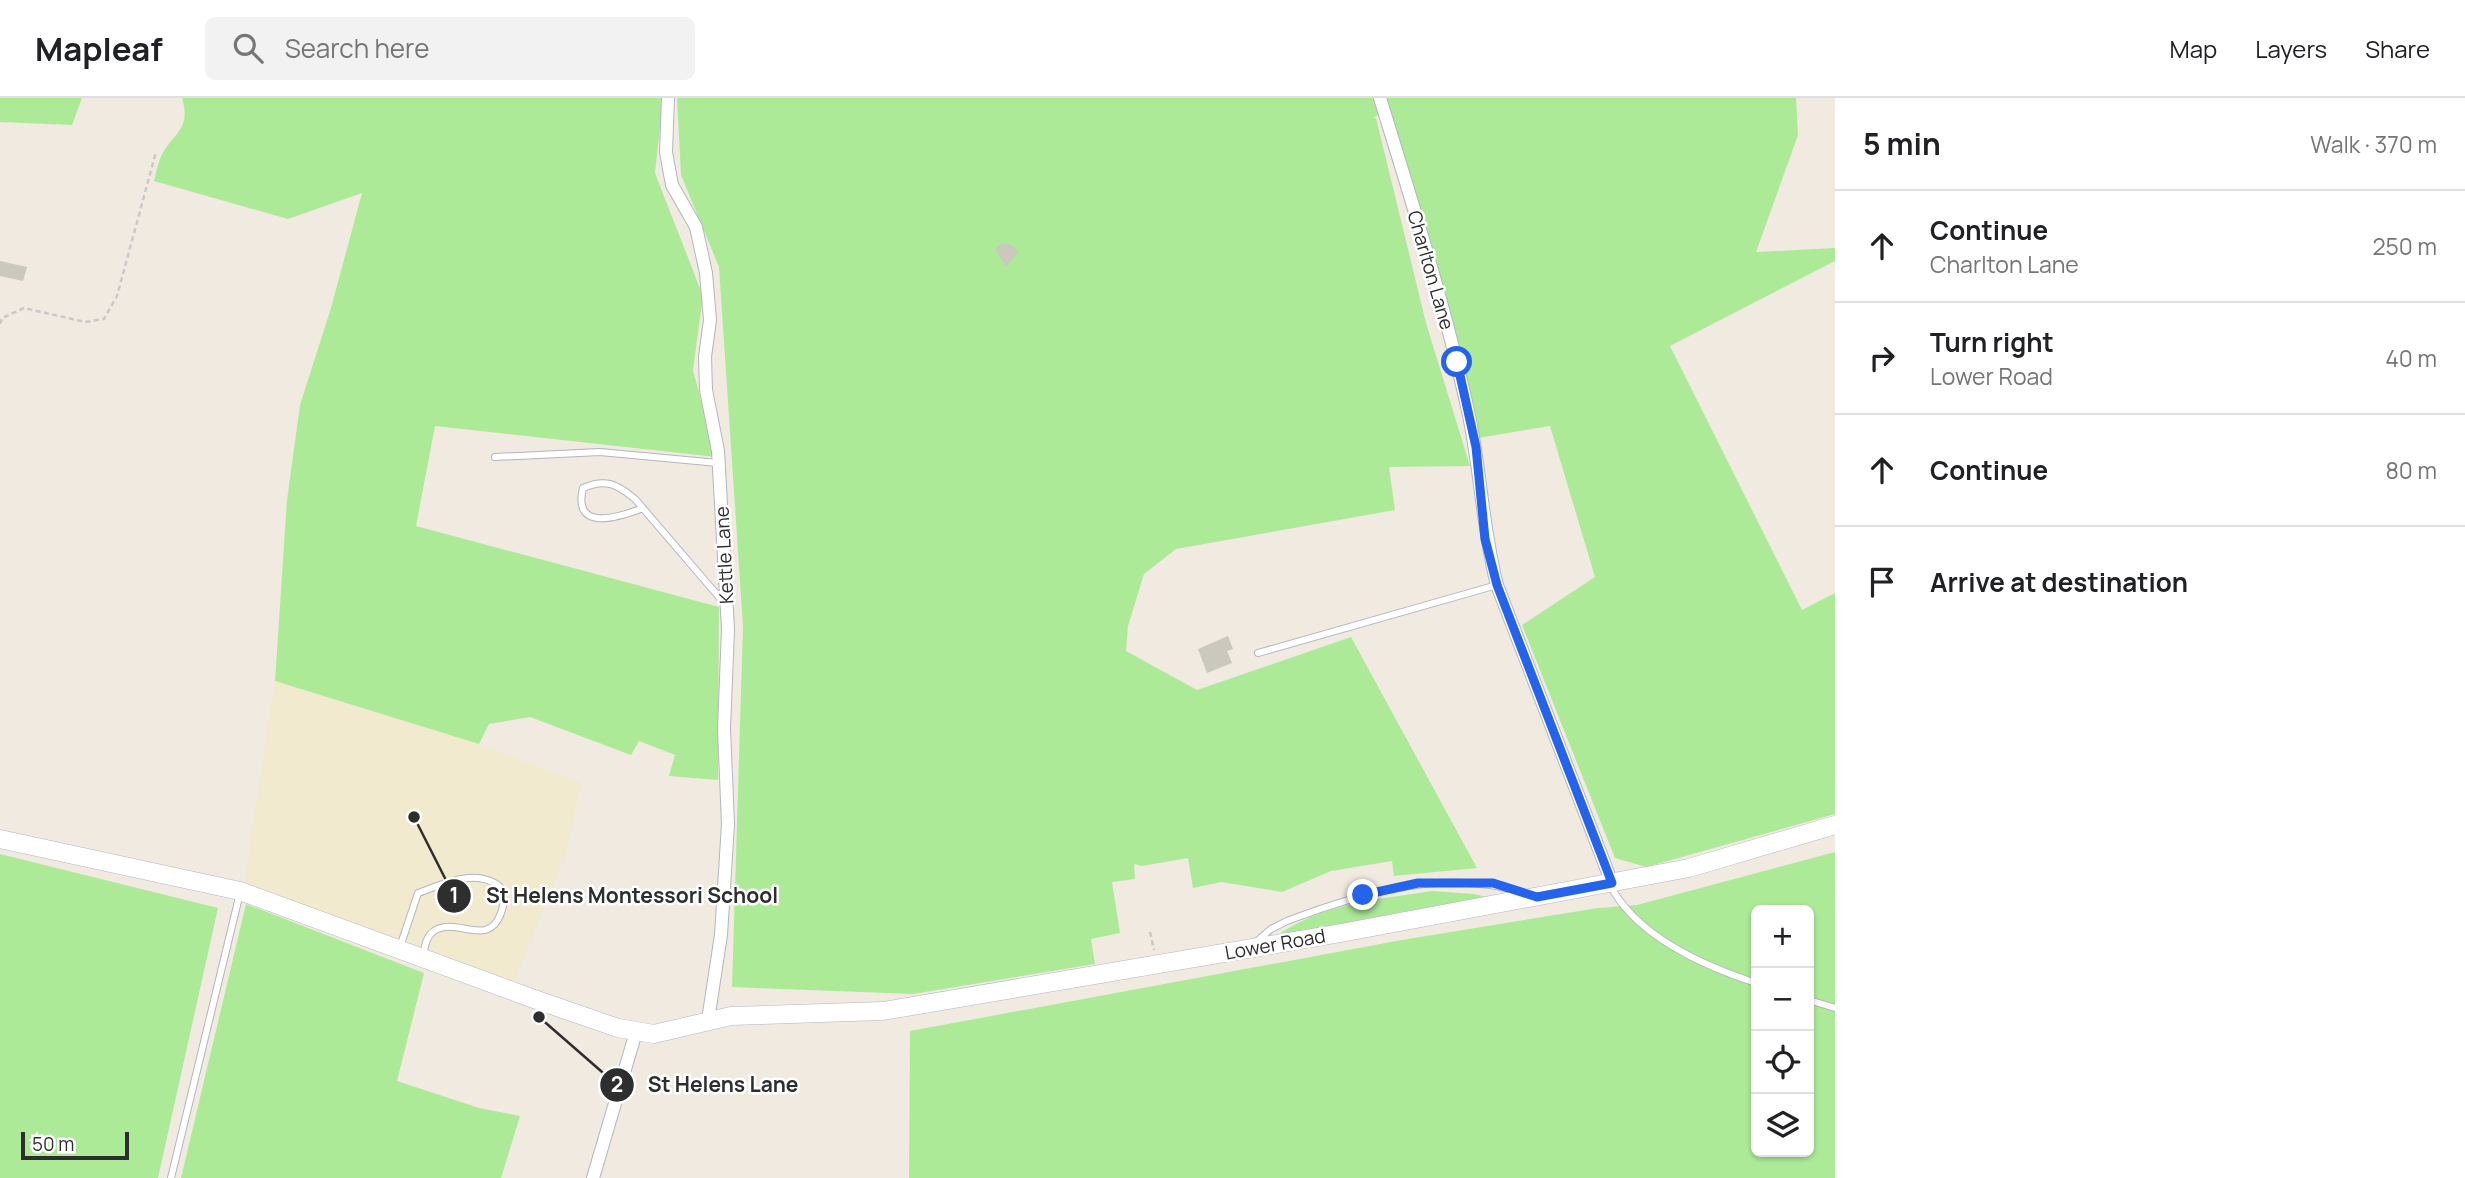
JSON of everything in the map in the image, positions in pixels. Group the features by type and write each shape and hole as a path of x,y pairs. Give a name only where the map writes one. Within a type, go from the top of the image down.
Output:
{"main road":[{"name":"Lower Road","path":"636,1032 654,1034 731,1016 883,1011 1250,948 1689,868 1835,825"},
{"path":"0,839 240,891 636,1032"}],"street":[{"name":"Kettle Lane","path":"668,98 666,152 672,185 696,227 706,273 710,320 705,357 706,390 718,463 726,605 724,729 728,824 721,935 708,1020"},
{"name":"Charlton Lane","path":"1380,98 1457,362 1476,447 1485,539 1497,585 1610,883"},
{"path":"593,1178 636,1032"}],"lane":[{"path":"495,457 600,452 718,463"},
{"path":"643,508 603,520 584,511 580,499 583,488 609,482 622,488 643,508 726,605"},
{"path":"1258,653 1497,585"},
{"path":"400,948 418,893 460,879 478,878 499,886 504,904 494,925 480,932 452,926 437,929 430,933 422,957"},
{"path":"1250,948 1271,929 1287,921 1396,886 1418,883 1493,883 1537,897"},
{"path":"1610,883 1620,904 1663,940 1721,971 1751,981"},
{"path":"171,1178 240,891"},
{"path":"1814,1001 1835,1007"}],"path":[{"path":"0,324 2,318 24,308 85,322 104,319 117,296 156,152"}],"shaded area":[{"path":"275,681 479,744 581,783 567,851 513,984 244,884"}],"green space":[{"path":"0,98 82,98 72,125 0,122"},
{"path":"182,98 663,98 655,173 703,296 693,370 716,457 435,426 416,526 719,607 718,780 669,776 675,755 639,741 631,755 530,717 489,724 479,744 275,681 287,500 300,405 331,308 362,193 288,219 154,181 160,159 182,125"},
{"path":"677,98 1796,98 1798,135 1756,252 1835,248 1835,261 1670,346 1802,610 1835,593 1835,814 1646,867 1615,858 1522,625 1595,577 1550,426 1478,438 1390,108 1373,118 1376,118 1426,323 1470,466 1389,467 1395,510 1176,549 1144,574 1128,626 1126,651 1197,690 1351,637 1477,868 1394,876 1392,861 1331,871 1282,892 1221,882 1193,888 1188,858 1142,866 1134,864 1135,879 1112,882 1120,933 1091,939 1095,964 913,994 732,987 743,626 719,267 681,175"},
{"path":"1835,852 1835,1178 909,1178 910,1031 1402,940 1598,908 1637,905"},
{"path":"0,854 218,908 158,1178 0,1178"},
{"path":"1432,891 1474,894 1495,899 1276,936 1312,917 1351,904"},
{"path":"246,904 424,973 397,1081 479,1108 520,1116 501,1178 181,1178"}],"building":[{"path":"1001,244 1010,244 1019,251 1006,267 995,249"},
{"path":"0,261 27,267 23,281 0,276"},
{"path":"1228,636 1233,649 1227,651 1232,663 1207,673 1198,649"}],"place":[{"name":"St Helens Montessori School","path":"414,817"},
{"name":"St Helens Lane","path":"539,1017"}],"route":[{"path":"1363,895 1418,883 1493,883 1537,897 1612,883 1497,585 1485,539 1476,447 1457,362"}]}
